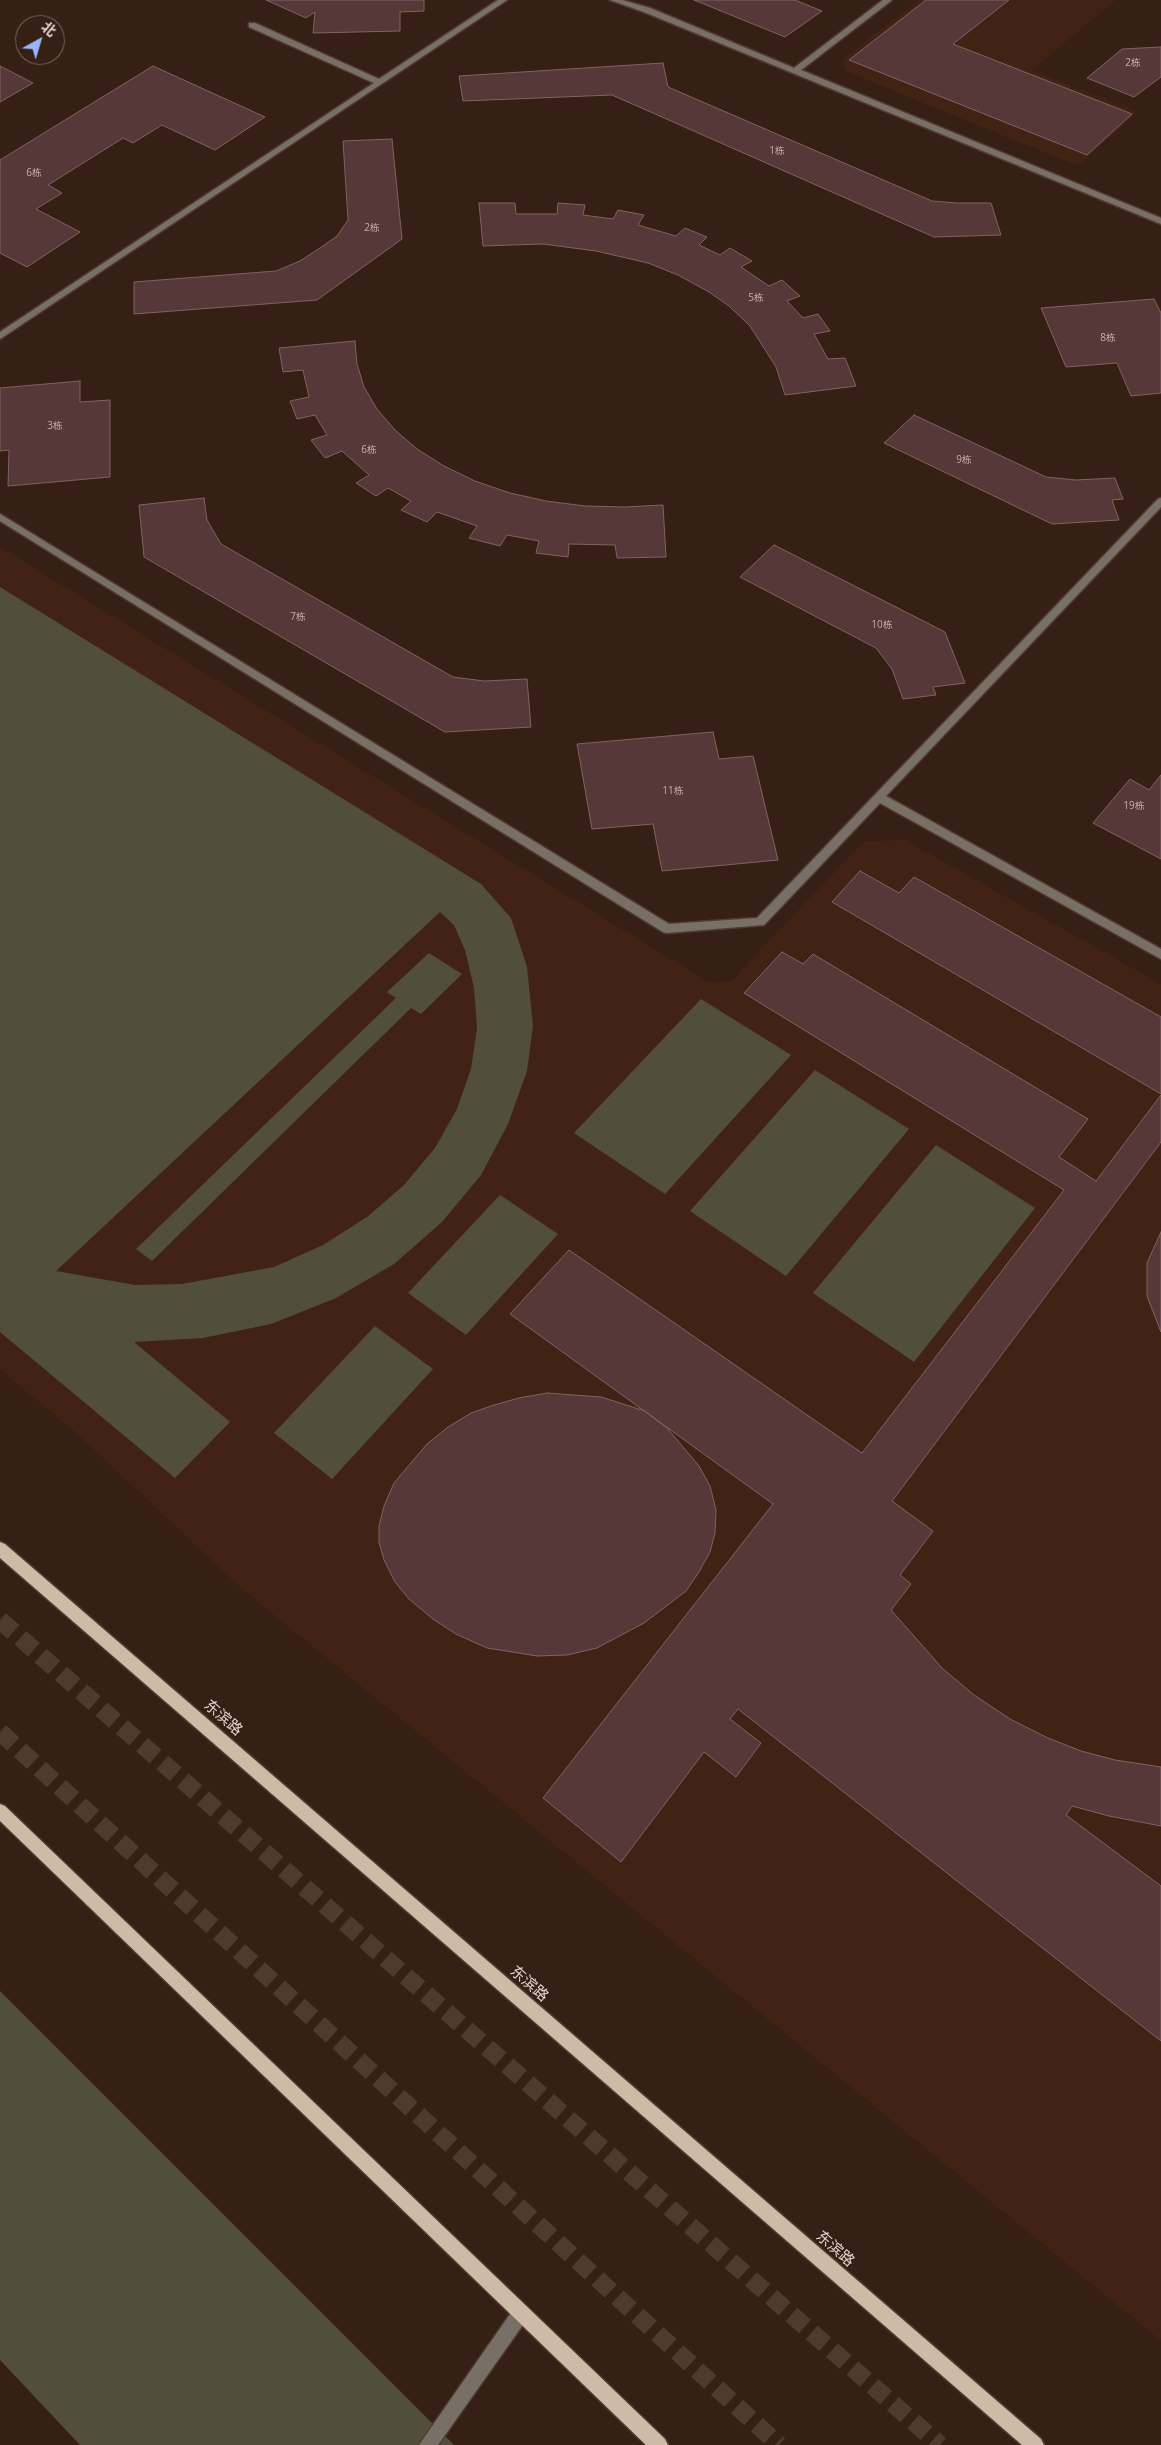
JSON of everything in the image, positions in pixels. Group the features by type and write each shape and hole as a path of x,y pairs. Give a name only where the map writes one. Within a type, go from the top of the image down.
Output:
{"main road":[{"name":"东滨路","path":"0,1548 1035,2445"},
{"path":"0,1811 659,2445"}],"street":[{"path":"0,336 502,0"},
{"path":"614,0 647,10 1161,222"},
{"path":"795,71 888,0"},
{"path":"252,25 379,82"},
{"path":"0,517 667,929 760,922 1161,502"},
{"path":"878,797 1161,954"},
{"path":"428,2445 521,2313"}],"shaded area":[{"path":"919,0 1116,0 1032,70 1138,112 1078,166 847,72 841,60"},
{"path":"0,547 708,982 731,981 864,841 905,840 1161,984 1161,2341 242,1589 74,1431 0,1370"},
{"path":"0,587 481,884 511,918 527,967 533,1026 527,1071 508,1124 481,1175 442,1222 394,1264 336,1298 271,1324 203,1338 134,1342 230,1422 175,1478 0,1332","holes":["440,912 454,925 465,950 474,988 477,1028 471,1069 457,1109 435,1148 404,1185 367,1217 323,1245 274,1267 182,1284 135,1285 56,1271"]},
{"path":"429,953 462,974 421,1014 411,1008 152,1261 136,1249 396,998 387,992"},
{"path":"701,999 791,1055 665,1194 574,1133"},
{"path":"815,1070 909,1129 786,1276 690,1211"},
{"path":"936,1145 1035,1208 914,1362 813,1293"},
{"path":"500,1195 558,1234 466,1335 408,1293"},
{"path":"375,1326 433,1369 332,1479 274,1433"},
{"path":"0,1991 454,2445 80,2445 0,2360"}],"building":[{"path":"266,0 424,0 424,11 400,12 400,31 313,33 315,12 306,18"},
{"path":"694,0 795,0 822,11 785,37"},
{"path":"926,0 1009,0 953,44 1132,114 1087,155 849,60"},
{"path":"1161,47 1161,77 1134,97 1087,78 1122,49"},
{"path":"663,63 668,87 932,201 991,203 1001,235 934,237 612,95 463,101 459,76"},
{"path":"0,66 33,83 0,102"},
{"path":"153,66 265,117 215,150 162,125 133,143 123,138 48,185 62,193 36,209 80,232 27,267 0,253 0,160"},
{"path":"392,139 402,239 317,300 134,314 134,282 276,271 300,261 320,248 337,236 348,220 343,141"},
{"path":"479,203 515,203 516,214 557,214 558,203 585,205 583,215 613,219 618,210 644,215 638,225 676,236 685,228 707,237 699,245 720,255 730,248 752,261 741,267 769,286 782,280 800,296 787,301 803,318 818,314 830,331 814,334 828,359 845,358 856,386 785,395 776,367 750,326 729,306 709,292 678,275 648,263 596,251 543,244 483,246"},
{"path":"1154,299 1161,313 1161,393 1131,396 1117,363 1066,367 1041,308"},
{"path":"355,341 357,364 364,387 377,409 395,430 417,449 444,466 475,481 510,493 546,501 585,506 663,505 666,557 617,558 615,545 569,544 568,557 536,553 539,541 507,535 500,546 469,538 477,526 437,512 427,522 401,510 411,501 388,488 376,496 356,483 369,475 342,451 325,458 311,440 327,435 315,415 297,419 290,401 309,397 303,370 283,372 279,348"},
{"path":"80,381 80,402 110,400 110,477 8,486 9,450 0,451 0,388"},
{"path":"914,415 1046,477 1076,480 1115,478 1123,499 1112,500 1119,520 1052,524 884,443"},
{"path":"204,498 207,520 221,544 453,677 484,681 527,679 531,727 445,732 144,557 139,505"},
{"path":"774,545 945,632 965,683 933,687 936,695 903,699 892,669 876,648 740,577"},
{"path":"713,732 719,759 753,756 778,860 662,871 653,824 592,829 577,744"},
{"path":"1161,775 1161,859 1093,823 1130,779 1149,790"},
{"path":"860,871 899,893 914,877 1161,1017 1161,1094 832,902"},
{"path":"782,952 803,964 813,954 1088,1119 1059,1157 1096,1181 1161,1095 1161,1142 892,1501 933,1531 900,1575 911,1584 891,1610 942,1668 974,1695 1010,1719 1048,1738 1081,1751 1115,1760 1161,1767 1161,1826 1109,1816 1072,1806 1066,1815 1161,1886 1161,2041 738,1709 730,1719 761,1743 736,1777 704,1752 621,1862 543,1798 773,1504 510,1314 569,1250 862,1453 1064,1190 744,993"},
{"path":"1161,1232 1161,1332 1147,1296 1147,1263"},
{"path":"547,1393 601,1397 645,1411 667,1428 699,1466 710,1486 716,1510 715,1533 710,1552 686,1591 644,1623 597,1648 567,1655 537,1656 487,1648 456,1634 433,1619 409,1599 395,1582 384,1560 379,1542 379,1526 384,1506 394,1483 427,1444 448,1427 471,1413 494,1405"}],"tunnel":[{"path":"0,1620 940,2445"},
{"path":"0,1732 779,2445"}]}
